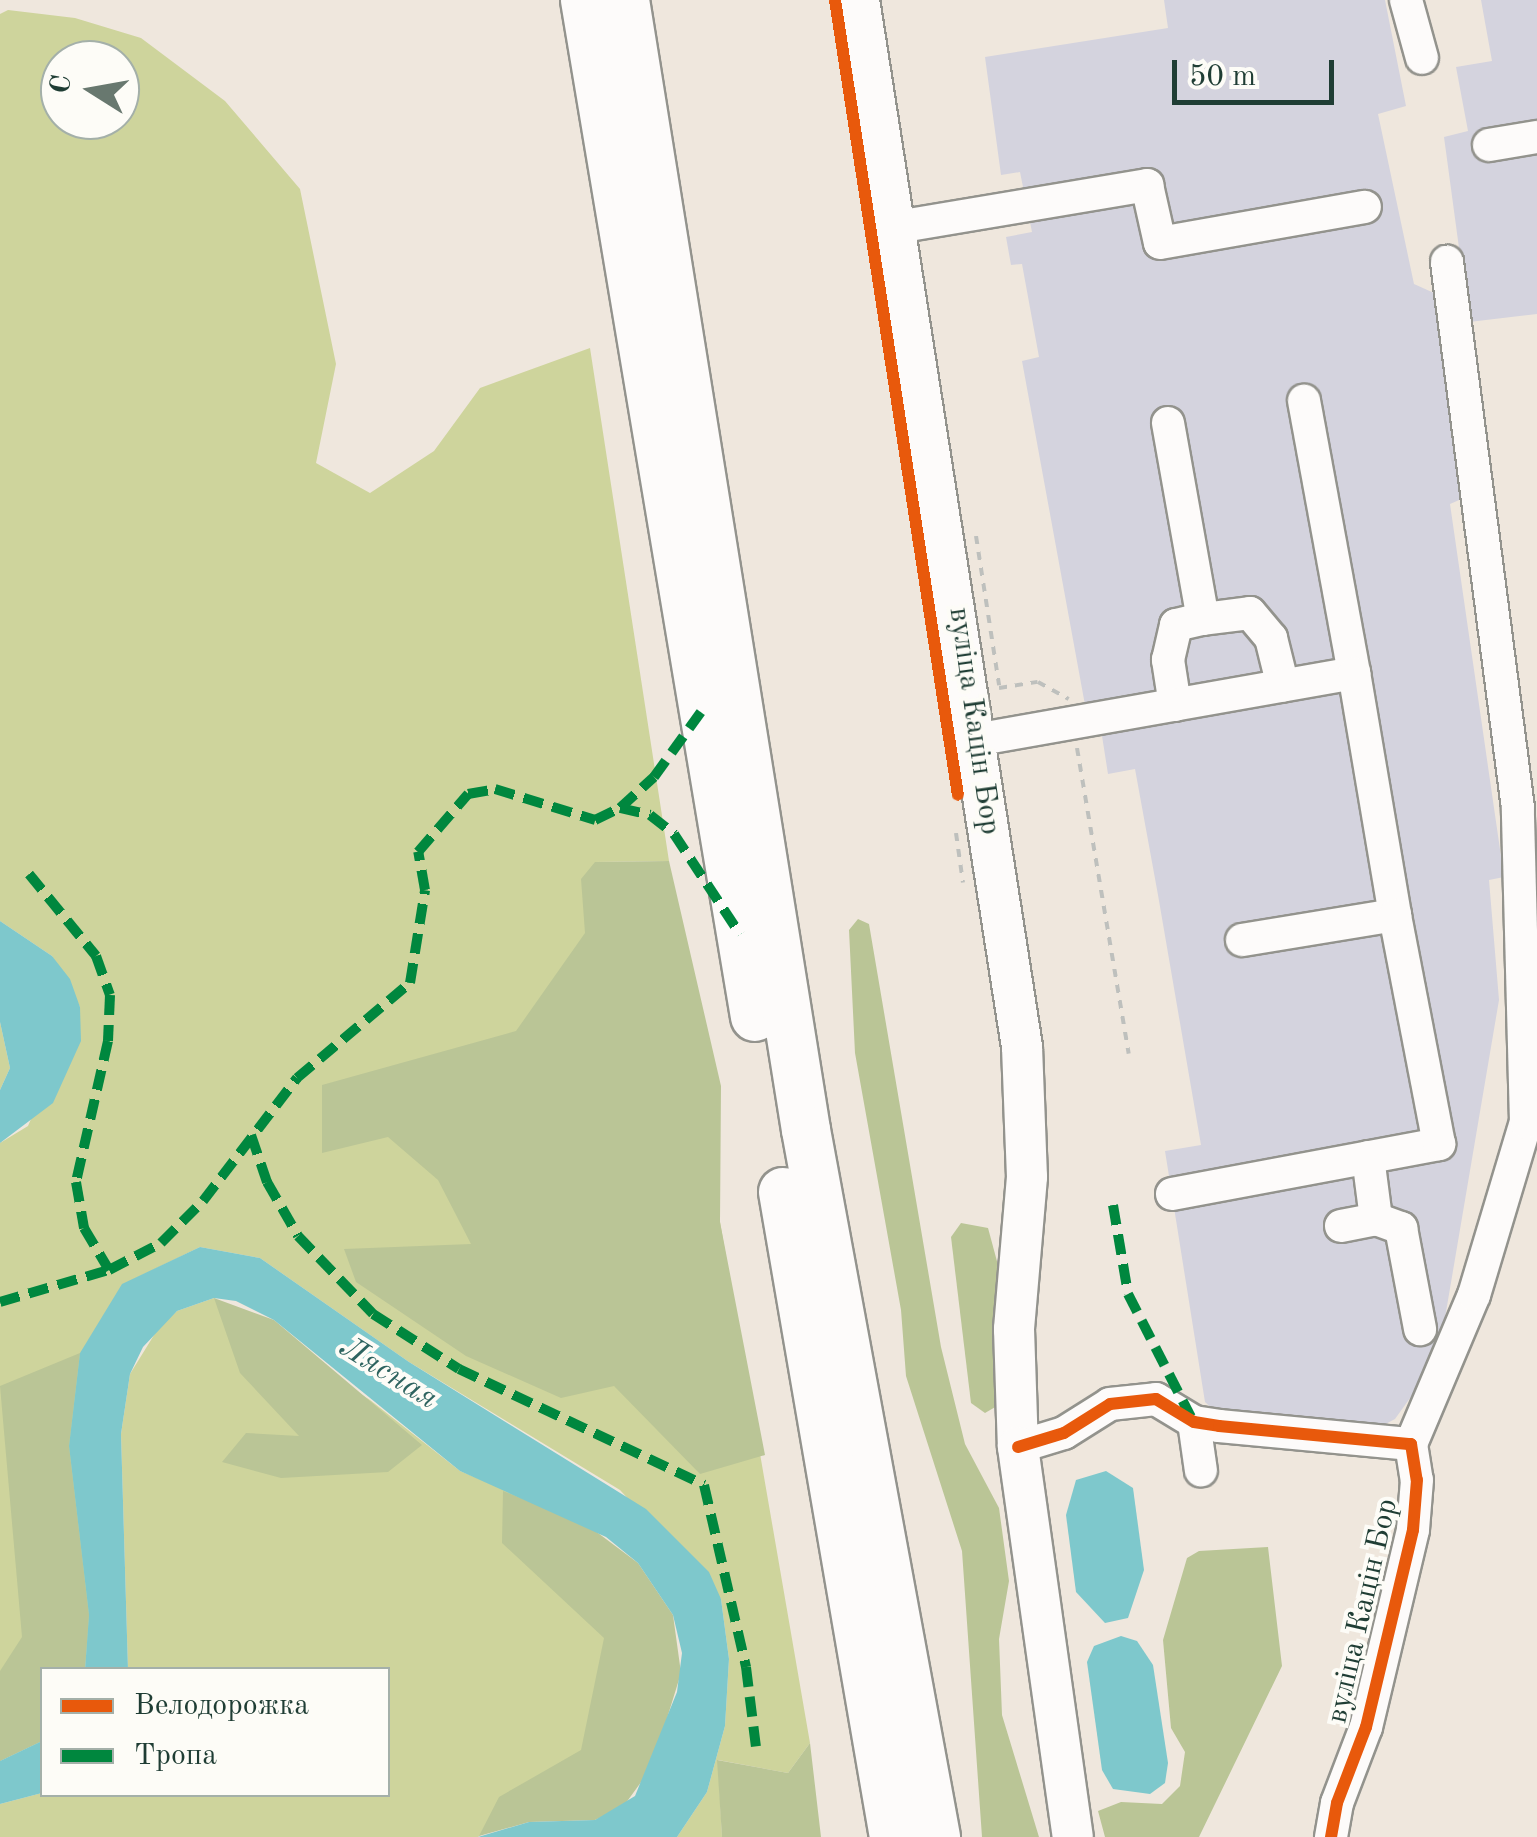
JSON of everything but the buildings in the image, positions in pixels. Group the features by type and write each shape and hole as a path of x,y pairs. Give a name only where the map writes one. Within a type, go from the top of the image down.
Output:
{"highway":[{"path":"585,0 823,1446 894,1837"},
{"path":"625,0 809,1150 936,1837"}],"main road":[{"name":"вуліца Кацін Бор","path":"859,0 1022,1047 1027,1177 1014,1330 1018,1447 1073,1837"}],"street":[{"path":"1406,0 1422,58"},
{"path":"1489,145 1537,137"},
{"path":"897,227 1147,185 1160,242 1365,207"},
{"path":"1018,1447 1064,1433 1110,1404 1156,1399 1194,1422 1412,1444 1474,1295 1526,1122 1518,808 1448,262"},
{"path":"1172,1194 1438,1144 1304,400"},
{"path":"1168,423 1204,619"},
{"path":"1175,704 1168,660 1176,625 1204,619 1250,613 1271,638 1283,686"},
{"path":"975,740 1354,673"},
{"path":"1242,940 1395,915"},
{"path":"1368,1157 1376,1219"},
{"path":"1341,1226 1376,1219 1401,1228 1420,1329"},
{"path":"1194,1422 1201,1470"},
{"name":"вуліца Кацін Бор","path":"1331,1837 1366,1727 1412,1530 1417,1480 1412,1444"}],"path":[{"path":"1081,775 1129,1054"}],"shaded area":[{"path":"1164,0 1385,0 1406,106 1378,114 1414,284 1434,293 1466,497 1450,504 1504,877 1489,880 1499,1000 1438,1359 1395,1419 1378,1428 1216,1412 1205,1402 1165,1151 1201,1145 1158,895 1135,769 1108,774 1097,704 1085,705 1022,361 1039,357 1022,264 1011,265 1006,237 1032,232 1020,172 1001,175 985,57 1168,28"},
{"path":"1481,0 1537,0 1537,314 1469,322 1444,137 1468,131 1456,67 1492,61"}],"green space":[{"path":"8,10 75,18 141,38 225,101 300,189 336,364 316,463 370,493 434,451 480,388 590,348 669,861 595,862 720,1222 810,1743 788,1773 718,1760 722,1837 677,1837 707,1792 725,1726 729,1659 721,1599 620,1490 409,1362 260,1258 200,1247 122,1285 85,1667 40,1667 40,1742 0,1761 0,1143 28,1126 80,1007 52,956 0,921 0,14"},
{"path":"669,861 721,1086 720,1222 765,1455 700,1474 614,1386 561,1398 466,1356 356,1282 344,1249 471,1244 438,1180 388,1137 322,1153 322,1085 516,1031 585,933 581,879 595,862"},
{"path":"858,919 869,924 941,1347 965,1444 999,1508 1009,1581 999,1639 1002,1715 1039,1837 982,1837 962,1551 906,1376 901,1310 855,1053 849,930"},
{"path":"0,1022 10,1068 0,1090"},
{"path":"961,1223 988,1228 998,1265 997,1406 985,1413 971,1403 951,1237"},
{"path":"214,1298 370,1400 460,1471 564,1514 681,1673 478,1837 0,1837 0,1804 40,1794 40,1797 390,1797 390,1667 128,1667 121,1434 130,1374 159,1327 177,1311"},
{"path":"214,1298 274,1320 422,1445 388,1472 281,1478 222,1462 246,1433 299,1436 240,1373"},
{"path":"80,1353 69,1446 89,1615 85,1667 40,1667 40,1742 0,1761 0,1671 22,1637 0,1386"},
{"path":"503,1491 586,1524 638,1563 673,1615 681,1673 652,1767 623,1807 595,1820 529,1822 479,1836 499,1797 581,1750 604,1638 502,1543"},
{"path":"1268,1547 1282,1666 1199,1837 1105,1837 1098,1811 1121,1802 1162,1804 1180,1786 1185,1752 1171,1728 1163,1640 1187,1558 1199,1551"},
{"path":"810,1743 821,1837 722,1837 717,1760 788,1773"}],"water":[{"path":"0,921 52,956 70,979 80,1007 81,1041 53,1103 0,1143 0,1090 10,1068 0,1022"},
{"name":"Лясная","path":"200,1247 260,1258 409,1362 646,1509 709,1572 721,1599 729,1659 725,1726 707,1792 677,1837 478,1837 529,1822 595,1820 635,1796 677,1692 682,1653 673,1615 638,1563 606,1537 460,1471 274,1320 236,1301 214,1298 177,1311 143,1347 130,1374 121,1434 128,1667 85,1667 89,1615 69,1446 80,1353 122,1284"},
{"path":"1106,1471 1133,1488 1144,1570 1128,1618 1105,1623 1076,1592 1066,1515 1076,1480"},
{"path":"1121,1636 1137,1641 1153,1665 1168,1763 1165,1783 1150,1794 1113,1789 1102,1770 1087,1662 1094,1646"},
{"path":"40,1742 40,1794 0,1804 0,1761"}],"marked path":[{"path":"0,1302 109,1270 161,1243 203,1201 297,1078 410,983 425,890 418,852 468,794 495,789 595,820 620,808 654,777 703,709"},
{"path":"620,808 650,815 674,834 740,934"},
{"path":"29,874 96,956 110,995 108,1041 76,1182 84,1228 109,1270"},
{"path":"251,1135 267,1182 298,1236 373,1314 459,1369 704,1485 746,1667 756,1747"},
{"path":"1113,1205 1128,1294 1191,1417"}],"cycle path":[{"path":"835,0 958,795"},
{"path":"1018,1447 1064,1433 1110,1404 1156,1399 1194,1422 1411,1444 1417,1480 1413,1530 1366,1727 1337,1803 1331,1837"}]}
